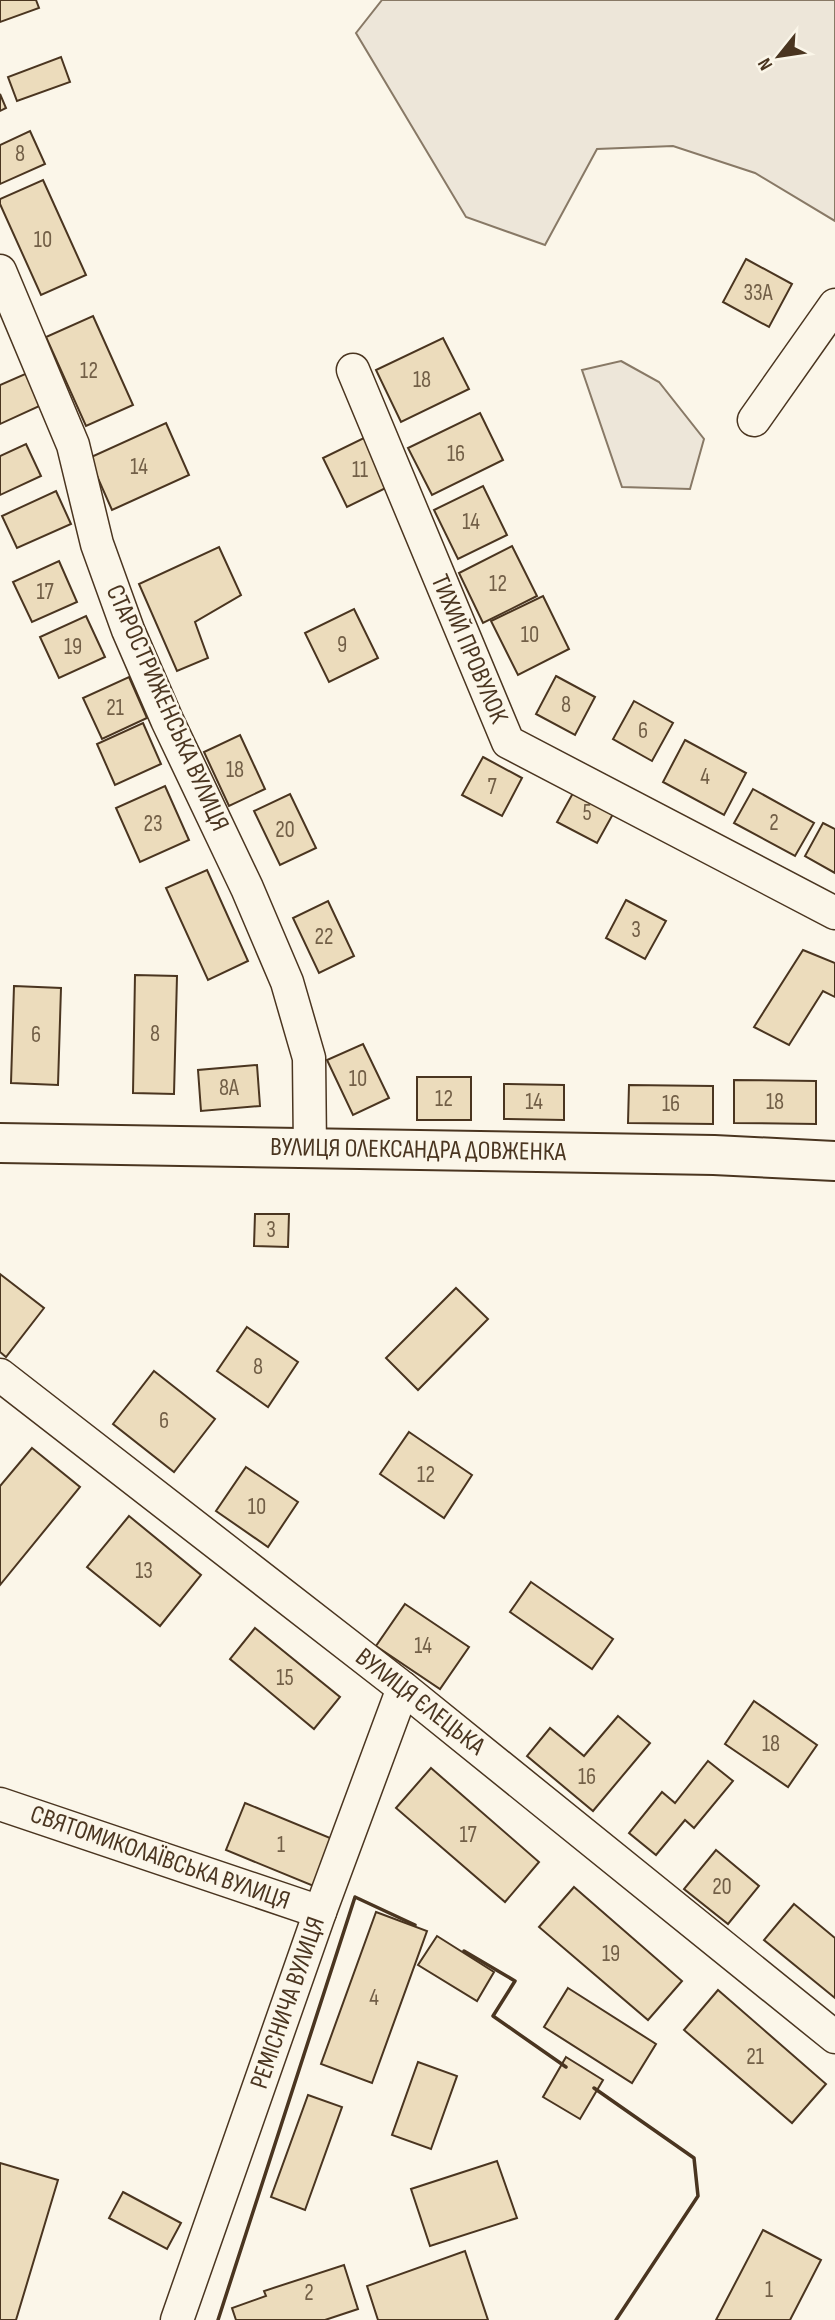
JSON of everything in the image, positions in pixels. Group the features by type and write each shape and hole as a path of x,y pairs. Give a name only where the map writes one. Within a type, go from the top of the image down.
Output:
{"main road":[{"name":"ВУЛИЦЯ ОЛЕКСАНДРА ДОВЖЕНКА","path":"0,1143 714,1154 835,1161"}],"street":[{"name":"СТАРОСТРИЖЕНСЬКА ВУЛИЦЯ","path":"0,271 73,445 97,544 128,630 167,720 247,888 287,982 309,1058 310,1149"},
{"path":"754,420 835,305"},
{"name":"ТИХИЙ ПРОВУЛОК","path":"353,370 508,742 835,913"},
{"name":"ВУЛИЦЯ ЄЛЕЦЬКА","path":"0,1375 403,1688 835,2037"},
{"name":"РЕМІСНИЧА ВУЛИЦЯ","path":"177,2320 320,1912 403,1688"},
{"name":"СВЯТОМИКОЛАЇВСЬКА ВУЛИЦЯ","path":"0,1804 320,1912"}],"shaded area":[{"path":"382,0 835,0 835,221 755,173 673,146 597,149 545,245 466,217 356,33"},
{"path":"621,361 659,382 704,439 690,489 622,487 582,370"}],"building":[{"path":"0,0 36,0 39,8 0,22"},
{"path":"61,57 70,82 17,101 8,77"},
{"path":"0,94 6,108 0,111"},
{"path":"30,131 45,164 0,184 0,145"},
{"path":"43,180 86,275 41,295 0,199"},
{"path":"746,259 792,284 769,327 723,302"},
{"path":"93,316 133,405 86,426 46,337"},
{"path":"443,338 469,389 401,422 376,370"},
{"path":"32,371 46,403 0,424 0,385"},
{"path":"480,413 503,460 432,495 408,448"},
{"path":"166,423 189,475 112,510 89,458"},
{"path":"372,434 396,483 347,507 323,458"},
{"path":"26,444 41,476 0,495 0,456"},
{"path":"483,486 507,535 458,559 434,510"},
{"path":"56,491 71,524 17,548 2,516"},
{"path":"512,546 537,596 483,623 459,573"},
{"path":"219,547 241,595 195,622 208,658 177,671 139,584"},
{"path":"59,561 77,602 32,622 13,582"},
{"path":"543,596 569,649 518,675 491,621"},
{"path":"354,609 378,658 329,682 305,633"},
{"path":"86,616 105,657 59,678 40,637"},
{"path":"556,676 595,697 575,735 536,714"},
{"path":"129,677 147,718 102,739 83,698"},
{"path":"634,701 673,723 652,761 613,739"},
{"path":"143,723 161,764 115,785 97,744"},
{"path":"240,735 265,789 229,806 204,752"},
{"path":"685,740 746,773 724,815 663,782"},
{"path":"483,757 522,778 502,816 462,795"},
{"path":"578,784 618,805 597,843 557,822"},
{"path":"165,786 189,840 140,862 116,808"},
{"path":"753,789 814,823 795,856 734,823"},
{"path":"290,794 316,848 280,865 254,811"},
{"path":"823,823 835,829 835,873 805,856"},
{"path":"207,870 248,961 208,980 166,888"},
{"path":"626,900 666,921 645,959 606,938"},
{"path":"328,901 354,956 319,973 293,918"},
{"path":"803,950 835,963 835,997 823,991 789,1045 754,1027"},
{"path":"135,975 177,976 174,1094 133,1093"},
{"path":"14,986 61,988 58,1085 11,1083"},
{"path":"363,1044 389,1098 353,1115 327,1060"},
{"path":"257,1065 260,1106 201,1111 198,1070"},
{"path":"417,1077 471,1077 471,1120 417,1120"},
{"path":"734,1080 816,1081 816,1124 734,1123"},
{"path":"504,1084 564,1085 564,1120 504,1119"},
{"path":"629,1085 713,1086 713,1124 628,1123"},
{"path":"255,1214 289,1214 288,1247 254,1246"},
{"path":"0,1274 44,1308 6,1357 0,1352"},
{"path":"456,1288 488,1319 418,1390 386,1358"},
{"path":"247,1327 298,1362 268,1407 217,1371"},
{"path":"154,1371 215,1419 174,1472 113,1424"},
{"path":"409,1432 472,1475 444,1518 380,1474"},
{"path":"32,1448 80,1487 0,1585 0,1486"},
{"path":"246,1467 298,1502 268,1547 216,1511"},
{"path":"129,1516 201,1575 160,1626 87,1567"},
{"path":"531,1582 613,1639 592,1669 510,1612"},
{"path":"405,1604 469,1647 440,1689 376,1646"},
{"path":"255,1628 340,1697 314,1729 230,1659"},
{"path":"754,1701 817,1745 788,1787 725,1744"},
{"path":"618,1716 650,1743 593,1811 527,1756 550,1728 584,1756"},
{"path":"708,1761 733,1781 694,1828 685,1820 656,1855 629,1833 662,1792 675,1803"},
{"path":"431,1768 539,1862 505,1902 396,1808"},
{"path":"245,1803 335,1840 316,1887 226,1850"},
{"path":"716,1850 759,1886 728,1924 684,1889"},
{"path":"574,1887 682,1981 648,2020 539,1927"},
{"path":"794,1904 835,1938 835,1998 764,1940"},
{"path":"376,1912 427,1931 372,2083 321,2064"},
{"path":"437,1936 494,1972 477,2001 418,1965"},
{"path":"568,1988 656,2044 632,2083 544,2027"},
{"path":"718,1990 826,2084 792,2123 684,2030"},
{"path":"566,2057 603,2080 580,2119 543,2097"},
{"path":"418,2062 457,2076 431,2149 392,2135"},
{"path":"308,2095 342,2107 305,2210 271,2197"},
{"path":"497,2161 517,2218 430,2246 411,2189"},
{"path":"0,2163 58,2180 16,2320 0,2320"},
{"path":"123,2192 181,2223 167,2249 109,2218"},
{"path":"763,2230 821,2260 790,2320 716,2320"},
{"path":"465,2251 488,2320 378,2320 367,2286"},
{"path":"344,2265 358,2309 325,2320 236,2320 232,2308 266,2296 264,2291"}],"wall":[{"path":"218,2320 355,1897 415,1925"},
{"path":"464,1951 515,1981 493,2016 566,2067"},
{"path":"594,2088 694,2158 698,2196 616,2320"}]}
